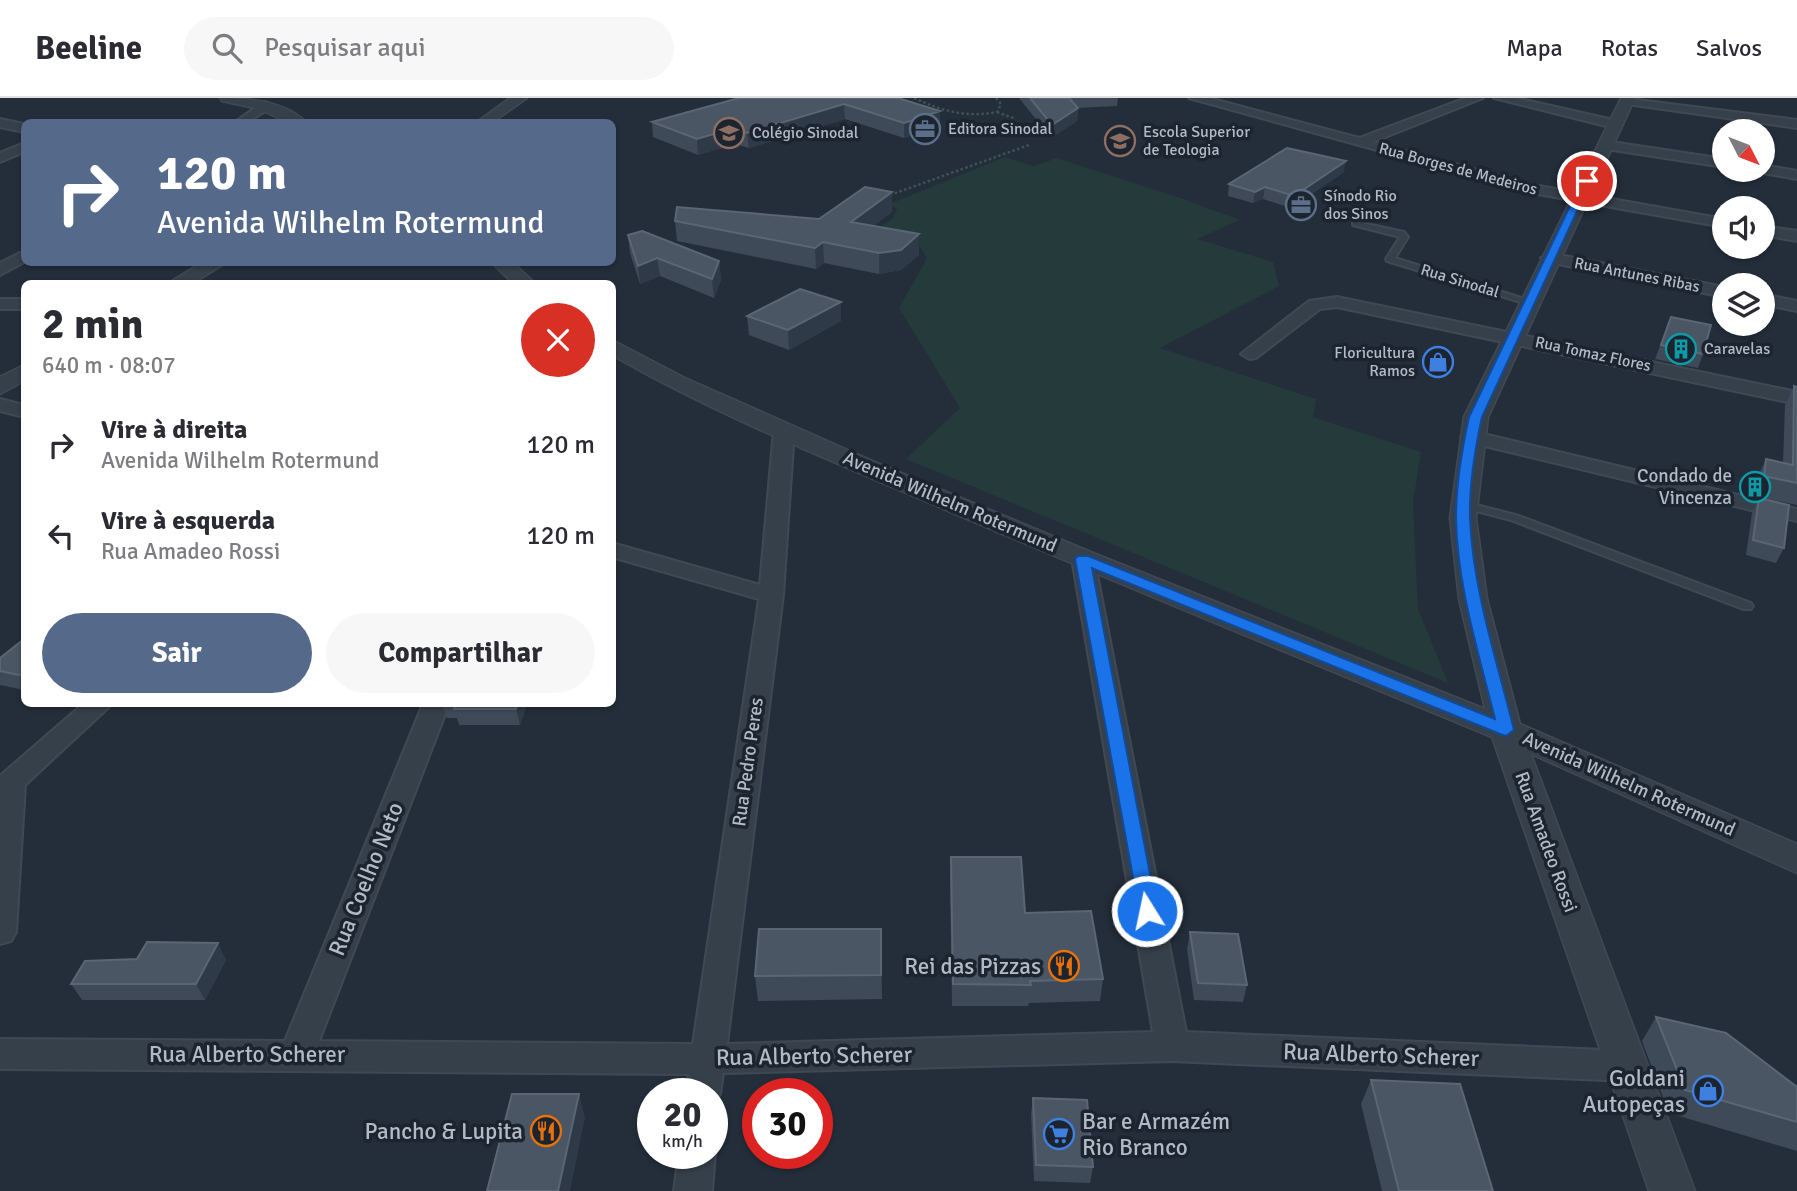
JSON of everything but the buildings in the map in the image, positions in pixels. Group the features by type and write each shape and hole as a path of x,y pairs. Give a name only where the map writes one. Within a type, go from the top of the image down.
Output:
{"street":[{"path":"227,98 264,107 291,119"},
{"path":"488,119 520,98"},
{"name":"Rua Borges de Medeiros","path":"1195,98 1578,199 1712,221"},
{"path":"1359,143 1477,98"},
{"path":"1500,98 1609,134 1712,160"},
{"path":"1628,99 1797,124"},
{"name":"Rua Amadeo Rossi","path":"1628,99 1549,258 1476,417 1471,437 1463,518 1474,599 1506,730 1672,1191"},
{"path":"246,119 264,107"},
{"path":"0,123 21,127"},
{"path":"0,158 21,148"},
{"path":"1775,171 1797,175"},
{"path":"1775,232 1797,236"},
{"path":"0,270 21,258"},
{"name":"Rua Antunes Ribas","path":"1549,258 1712,290"},
{"path":"184,280 210,266"},
{"path":"504,266 522,280"},
{"path":"1775,302 1797,306"},
{"path":"0,304 21,304"},
{"name":"Rua Tomaz Flores","path":"1250,354 1315,305 1357,304 1797,398"},
{"name":"Avenida Wilhelm Rotermund","path":"616,348 677,383 784,430 1083,559 1506,730 1797,859"},
{"path":"0,387 21,374"},
{"path":"0,405 21,410"},
{"name":"Rua Pedro Peres","path":"704,1078 771,595 784,430"},
{"path":"1471,437 1797,515"},
{"path":"616,551 771,595"},
{"path":"1083,559 1171,1046"},
{"path":"0,932 6,772 95,707"},
{"name":"Rua Coelho Neto","path":"297,1054 435,707"},
{"name":"Rua Alberto Scherer","path":"0,1054 297,1054 706,1059 1171,1046 1628,1066"},
{"path":"693,1191 695,1169"}],"lane":[{"name":"Rua Sinodal","path":"1356,223 1404,237 1390,259 1530,302"},
{"path":"1465,505 1515,518 1747,606"}],"path":[{"path":"914,98 943,112 967,117 997,112 1016,119"},
{"path":"996,98 1001,104 997,112"},
{"path":"886,196 1029,145"}],"green space":[{"path":"1005,157 1034,166 1057,158 1240,220 1197,239 1273,262 1279,286 1160,348 1316,399 1313,417 1421,452 1413,502 1418,609 1448,683 906,459 960,408 899,308 927,258 919,245 868,235 893,218 897,209 889,204"}],"place":[{"name":"Editora Sinodal","path":"925,129"},
{"name":"Colégio Sinodal","path":"729,133"},
{"name":"Escola Superior de Teologia","path":"1120,141"},
{"name":"Sínodo Rio dos Sinos","path":"1301,205"},
{"name":"Caravelas","path":"1681,349"},
{"name":"Floricultura Ramos","path":"1438,362"},
{"name":"Condado de Vincenza","path":"1755,487"},
{"name":"Rei das Pizzas","path":"1064,966"},
{"name":"Goldani Autopeças","path":"1708,1091"},
{"name":"Pancho & Lupita","path":"546,1131"},
{"name":"Bar e Armazém Rio Branco","path":"1059,1134"}],"route":[{"path":"1147,911 1083,559 1506,730 1474,599 1463,518 1471,437 1476,417 1587,181"}]}
